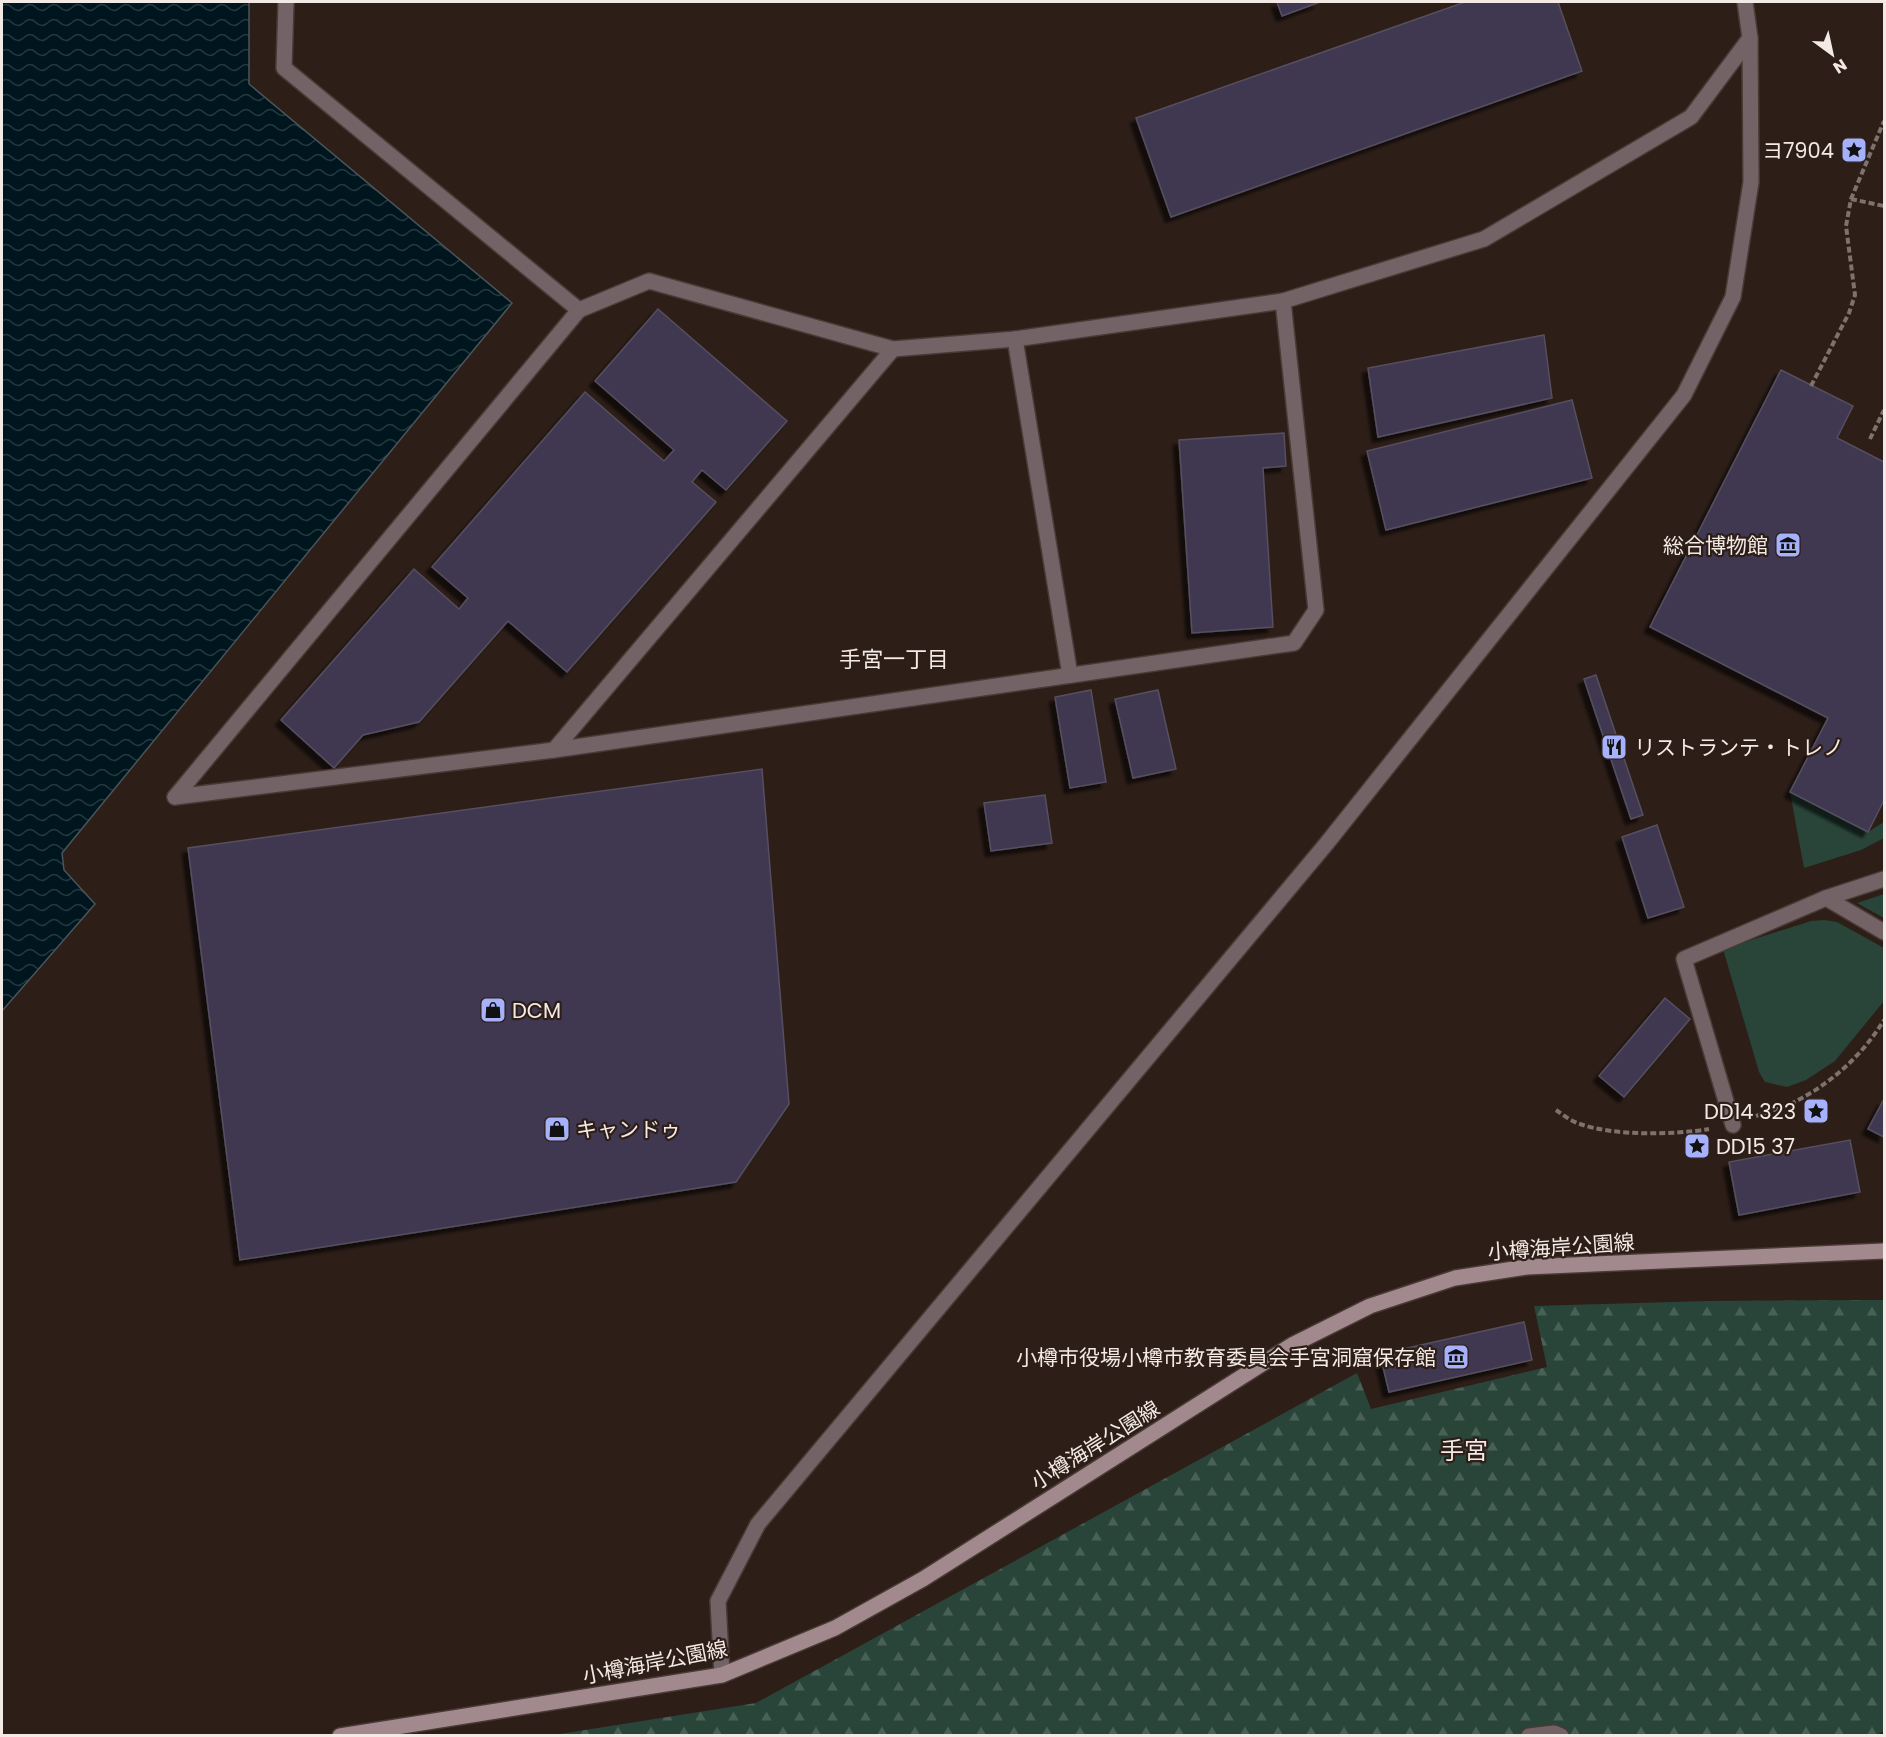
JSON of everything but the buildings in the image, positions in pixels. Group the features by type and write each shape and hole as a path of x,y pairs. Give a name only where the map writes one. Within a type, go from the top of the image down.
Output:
{"main road":[{"name":"小樽海岸公園線","path":"340,1736 722,1675 835,1628 923,1579 1292,1345 1370,1306 1455,1278 1527,1267 1884,1251"}],"street":[{"path":"286,2 284,68 579,310"},
{"path":"722,1675 718,1601 758,1524 1328,843 1684,395 1733,297 1750,182 1749,38 1745,2"},
{"path":"1282,301 1316,610 1294,643 554,750 175,796 579,310 649,281 893,349 1015,339 1282,301 1484,239 1690,117 1749,38"},
{"path":"1015,339 1070,675"},
{"path":"554,750 893,349"},
{"path":"1733,1125 1684,959 1826,898 1884,879"},
{"path":"1826,898 1884,932"},
{"path":"1528,1736 1554,1733 1560,1736"}],"path":[{"path":"1811,386 1849,313 1855,295 1846,226 1851,199 1884,121"},
{"path":"1851,199 1884,206"},
{"path":"1870,439 1884,410"}],"green space":[{"path":"1790,792 1868,832 1884,822 1884,838 1861,850 1804,868"},
{"path":"1884,894 1884,918 1857,903"},
{"path":"1811,921 1837,922 1884,948 1884,1001 1835,1061 1806,1080 1787,1087 1765,1082 1759,1072 1723,949"},
{"path":"1884,1300 1884,1731 1877,1735 547,1736 756,1703 1357,1373 1371,1409 1547,1367 1534,1306 1708,1301"}],"water":[{"path":"2,2 249,2 249,84 512,303 62,853 64,870 95,904 2,1011"}],"place":[{"name":"ヨ7904","path":"1854,150"},
{"name":"総合博物館","path":"1788,545"},
{"name":"リストランテ・トレノ","path":"1614,747"},
{"name":"DCM","path":"493,1010"},
{"name":"DD14 323","path":"1816,1111"},
{"name":"キャンドゥ","path":"557,1129"},
{"name":"DD15 37","path":"1697,1146"},
{"name":"小樽市役場小樽市教育委員会手宮洞窟保存館","path":"1456,1357"}],"district":[{"name":"手宮一丁目","path":"894,659"},
{"name":"手宮","path":"1464,1450"}]}
